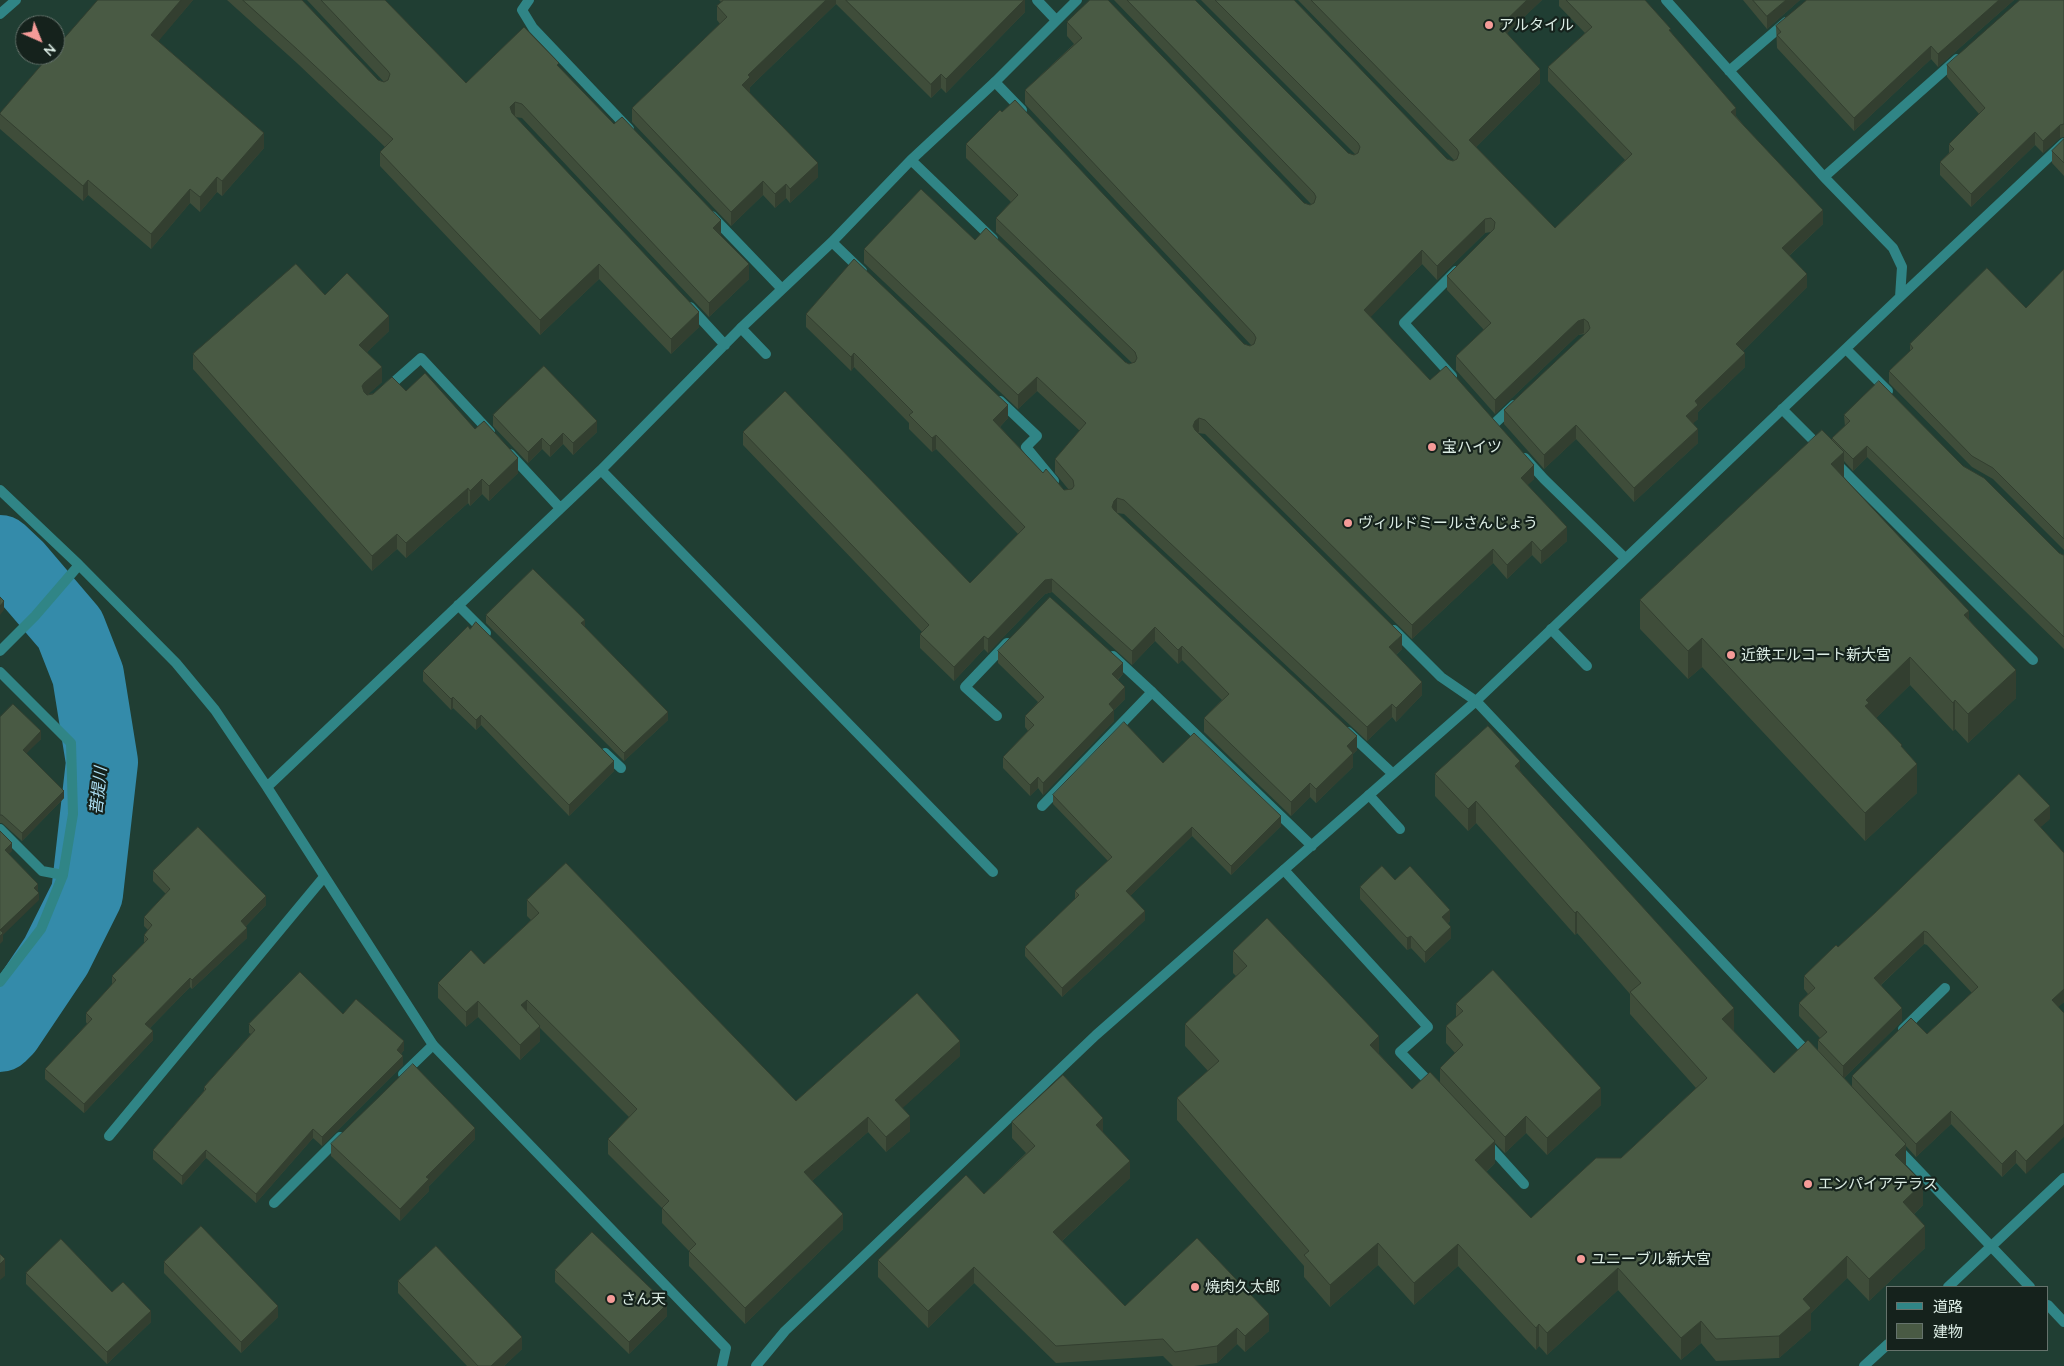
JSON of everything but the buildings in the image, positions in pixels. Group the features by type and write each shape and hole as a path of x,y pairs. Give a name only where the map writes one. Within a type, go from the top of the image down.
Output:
{"street":[{"path":"0,14 16,0"},
{"path":"529,0 522,10 533,28 634,134"},
{"path":"1037,0 1056,20"},
{"path":"267,787 600,470 741,328 832,242 911,160 995,82 1077,0"},
{"path":"1666,0 1824,177 1893,248 1902,267 1900,297"},
{"path":"1730,71 1796,13"},
{"path":"1824,177 1964,53"},
{"path":"995,82 1029,117"},
{"path":"756,1366 785,1332 1096,1035 1476,702 1625,558 2064,143"},
{"path":"911,160 1003,249"},
{"path":"708,211 782,289"},
{"path":"832,242 867,276"},
{"path":"1462,387 1404,323 1463,264"},
{"path":"685,302 725,345"},
{"path":"741,328 766,354"},
{"path":"1846,349 1894,398"},
{"path":"377,396 421,358 560,508"},
{"path":"995,396 1037,436 1026,447 1061,490"},
{"path":"1495,423 1522,398"},
{"path":"1782,409 2033,660"},
{"path":"1519,451 1544,479 1625,558"},
{"path":"600,470 993,872"},
{"path":"0,490 79,565 176,662 215,710 267,787 433,1045 726,1348 722,1366"},
{"path":"0,651 35,616 79,565"},
{"path":"458,605 492,639"},
{"path":"1384,621 1441,677 1476,702 1815,1061"},
{"path":"1551,629 1587,666"},
{"path":"997,716 965,687 1017,633"},
{"path":"1108,652 1312,846"},
{"path":"0,672 71,743 73,814 62,875 41,929 0,982"},
{"path":"1042,806 1152,692"},
{"path":"1342,727 1393,774"},
{"path":"600,748 621,768"},
{"path":"1369,795 1400,829"},
{"path":"0,829 42,871 62,875"},
{"path":"1284,870 1428,1027 1400,1052 1439,1093"},
{"path":"110,1136 324,877"},
{"path":"1897,1036 1945,988"},
{"path":"398,1079 433,1045"},
{"path":"274,1203 350,1127"},
{"path":"1479,1135 1524,1184"},
{"path":"1889,1140 2029,1286"},
{"path":"1949,1286 2064,1178"},
{"path":"2049,1306 2064,1322"},
{"path":"1864,1366 1886,1346"}],"waterway":[{"name":"菩提川","path":"0,551 18,568 70,629 88,675 102,762 87,894 56,956 7,1029 0,1036"}],"place":[{"name":"アルタイル","path":"1489,25"},
{"name":"宝ハイツ","path":"1432,447"},
{"name":"ヴィルドミールさんじょう","path":"1348,523"},
{"name":"近鉄エルコート新大宮","path":"1731,655"},
{"name":"エンパイアテラス","path":"1808,1184"},
{"name":"ユニーブル新大宮","path":"1581,1259"},
{"name":"焼肉久太郎","path":"1195,1287"},
{"name":"さん天","path":"611,1299"}]}
